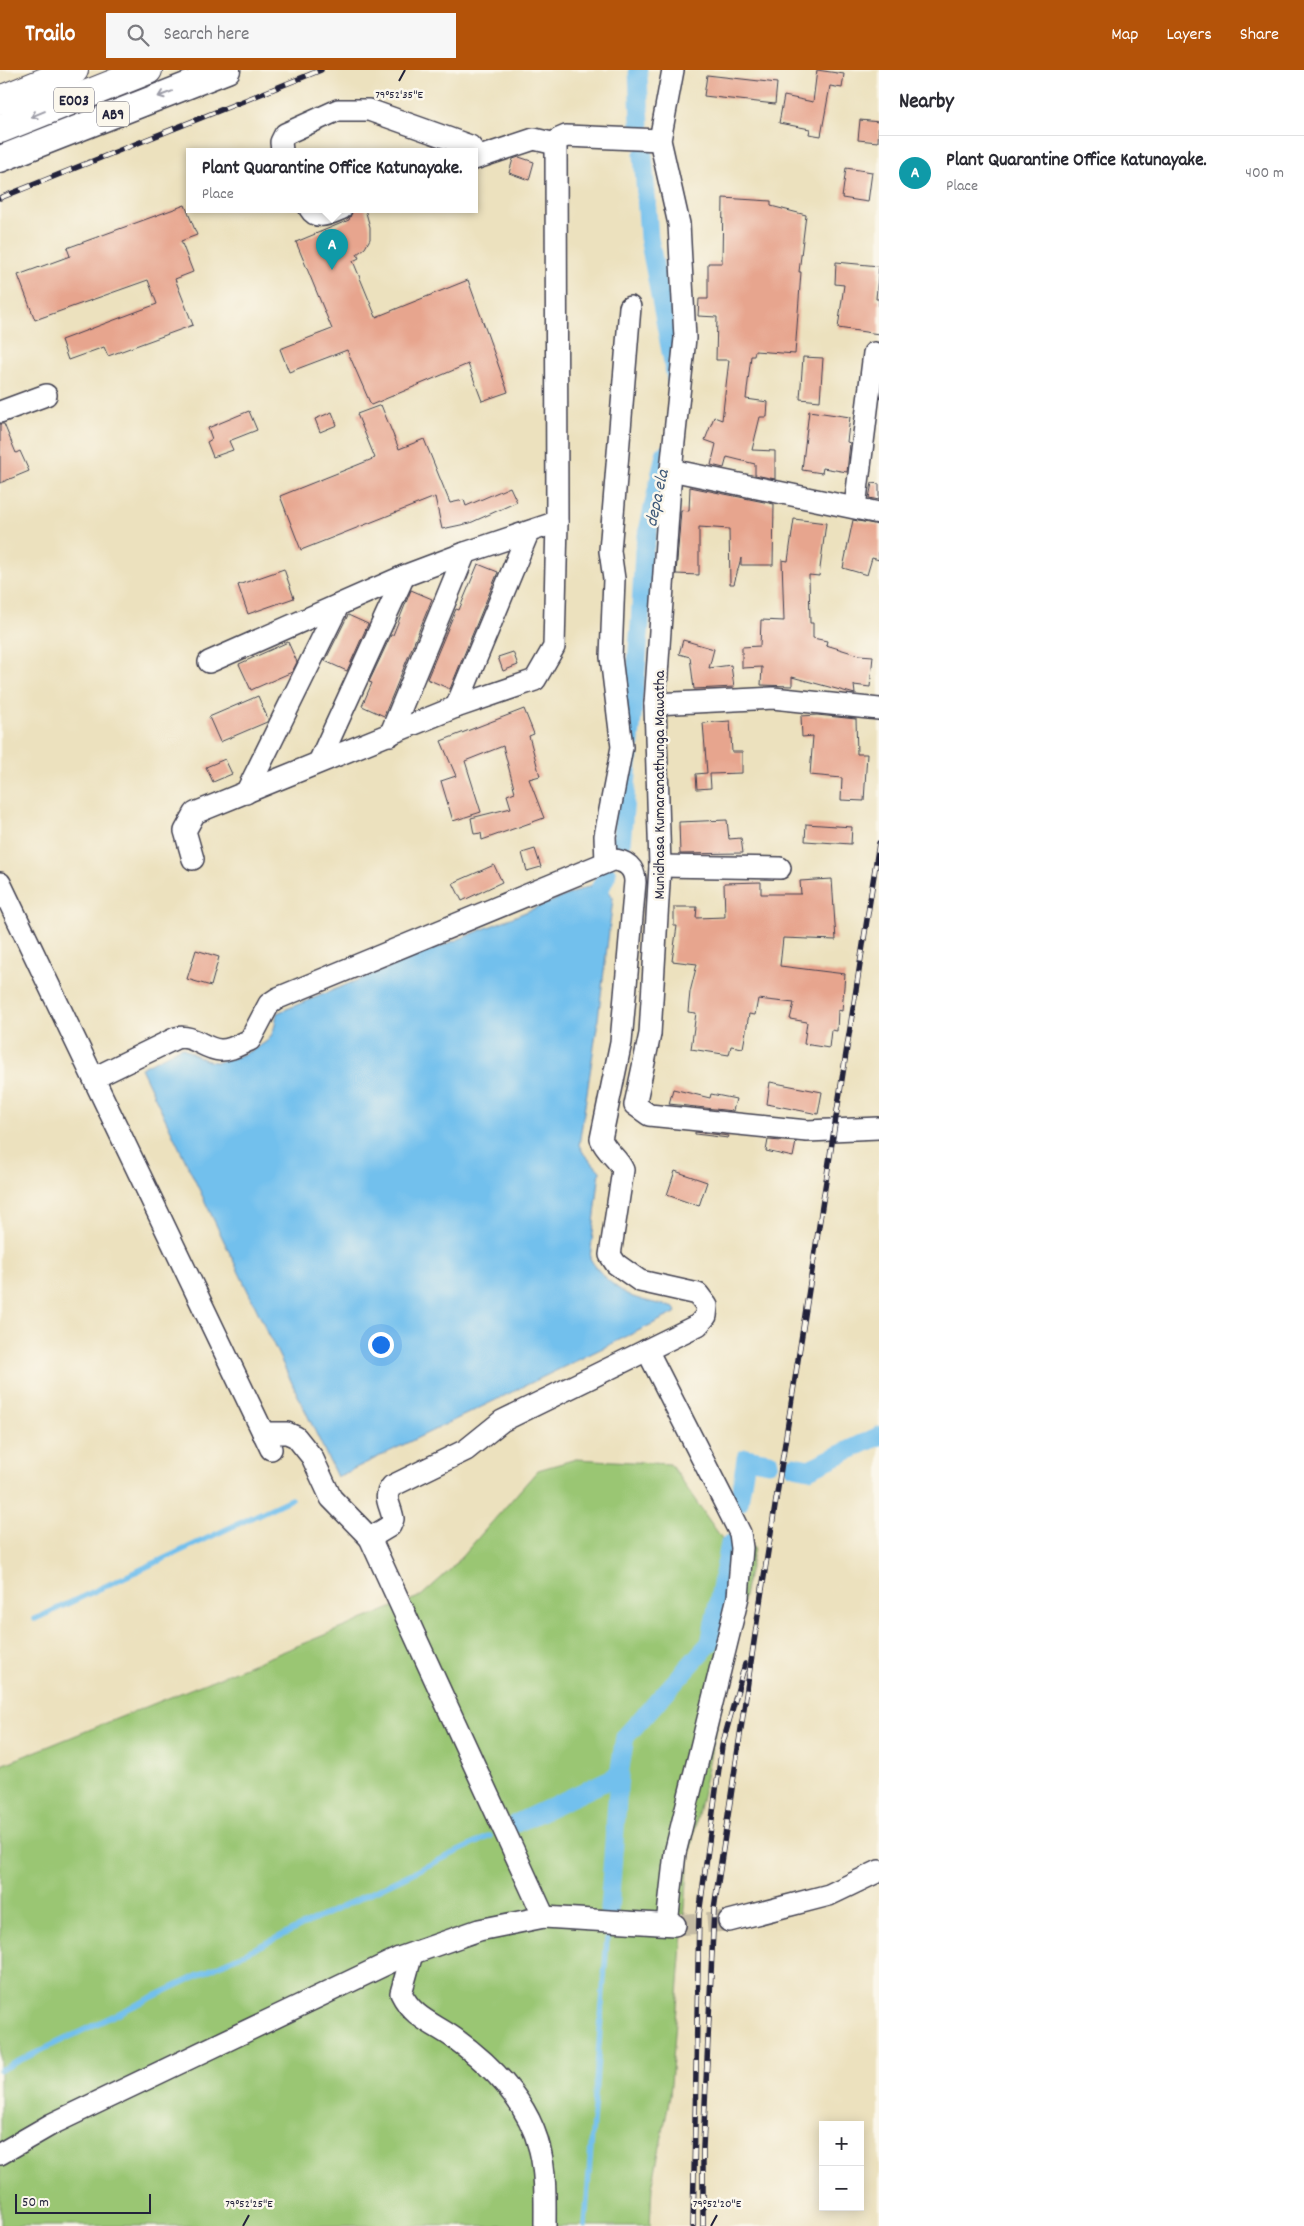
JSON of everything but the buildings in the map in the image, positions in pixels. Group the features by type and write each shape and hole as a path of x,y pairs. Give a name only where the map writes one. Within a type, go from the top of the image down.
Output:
{"highway":[{"name":"E003","path":"0,100 74,70"},
{"name":"E003","path":"0,129 148,70"}],"main road":[{"name":"AB9","path":"0,159 227,70"}],"street":[{"name":"Munidhasa Kumaranathunga Mawatha","path":"673,70 660,140 679,224 685,338 672,470 656,704 660,866 650,1034 635,1105 649,1115 807,1131 879,1128"},
{"path":"282,148 281,142 285,134 338,110 369,110 471,148"},
{"path":"193,858 185,831 195,813 318,762 390,736 456,707 535,680 554,648 557,522 556,144 566,136 660,140"},
{"path":"478,154 534,139 556,144"},
{"path":"312,213 321,216 329,213"},
{"path":"606,862 605,836 622,747 611,657 614,579 610,551 630,307"},
{"path":"855,507 874,353"},
{"path":"0,412 46,395"},
{"path":"672,470 879,513"},
{"path":"209,662 404,576 557,522"},
{"path":"456,707 528,533"},
{"path":"390,736 465,553"},
{"path":"318,762 404,576"},
{"path":"246,793 338,606"},
{"path":"656,704 773,698 879,709"},
{"path":"94,1078 176,1038 190,1038 214,1049 223,1050 250,1040 269,1004 278,998 606,862 612,860 625,862 633,871 635,876 621,1042 601,1139 607,1152 621,1164 623,1170 610,1255 616,1264 640,1280 698,1294 707,1306 706,1316 698,1325 502,1421 466,1450 392,1486 386,1497 393,1519 390,1526 370,1538"},
{"path":"660,866 780,868"},
{"path":"0,883 267,1441 287,1433 296,1437 312,1457 331,1498 370,1538 544,1917"},
{"path":"0,2154 52,2124 400,1958 479,1930 544,1917 671,1924 675,1853 738,1597 742,1548 740,1534 647,1350"},
{"path":"729,1921 829,1895 879,1871"},
{"path":"412,1954 401,1993 407,2005 419,2017 439,2028 475,2053 503,2080 527,2116 540,2150 545,2190 545,2226"}],"green space":[{"path":"576,1459 670,1464 723,1540 754,1548 689,1857 670,2096 652,2187 650,2226 0,2226 0,1788 2,1765 421,1596 449,1571 538,1470"}],"water":[{"path":"592,885 604,889 613,899 597,1027 579,1145 584,1154 600,1171 590,1258 603,1275 627,1294 638,1299 675,1308 677,1312 337,1477 141,1068 182,1047 202,1058 215,1062 243,1054 259,1047 269,1039 274,1030 277,1013"}],"waterway":[{"name":"depa ela","path":"638,70 640,125"},
{"name":"depa ela","path":"643,155 649,238 677,383"},
{"name":"depa ela","path":"621,845 640,625 644,549 665,454"},
{"name":"depa ela","path":"591,908 607,874"},
{"path":"794,1466 809,1469 879,1436"},
{"path":"739,1502 746,1458 769,1462"},
{"path":"35,1619 291,1499"},
{"path":"609,1910 619,1775 625,1737 710,1643 730,1544"},
{"path":"517,1823 619,1775"},
{"path":"0,2070 490,1836"},
{"path":"585,2226 607,1939"}],"tunnel":[{"path":"675,1925 729,1921"}],"railway":[{"path":"0,198 321,70"},
{"path":"703,2226 703,2148 714,1909 879,843"},
{"path":"693,2226 699,1915 722,1746 745,1664"}],"place":[{"name":"Plant Quarantine Office Katunayake.","path":"332,270"}]}
